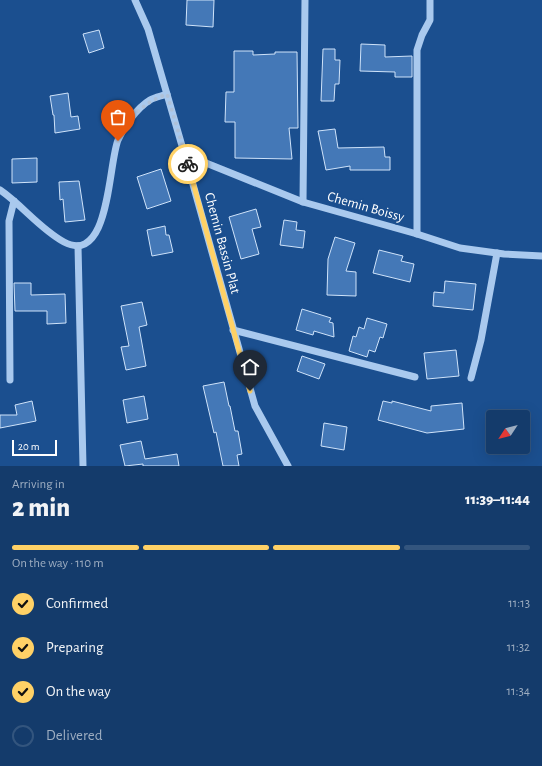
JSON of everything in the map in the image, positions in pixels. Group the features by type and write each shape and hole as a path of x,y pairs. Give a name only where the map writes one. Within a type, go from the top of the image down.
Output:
{"street":[{"name":"Chemin Bassin Plat","path":"135,0 148,29 188,163 254,406 288,466"},
{"path":"303,202 305,0"},
{"path":"417,234 417,50 422,34 430,20 430,0"},
{"path":"0,190 64,242 78,246 87,244 92,240 102,219 113,157 124,129 136,113 150,100 167,94"},
{"name":"Chemin Boissy","path":"188,163 197,161 206,163 303,202 417,234 460,248 497,253 542,256"},
{"path":"10,380 9,220 14,201"},
{"path":"78,246 83,466"},
{"path":"471,378 481,340 497,253"},
{"path":"233,330 415,377"}],"building":[{"path":"187,0 214,0 213,27 186,25"},
{"path":"99,30 104,48 89,53 83,34"},
{"path":"361,44 385,45 385,57 412,56 412,77 395,77 395,72 360,71"},
{"path":"323,49 335,49 335,60 340,60 339,84 335,84 334,101 321,101"},
{"path":"234,51 253,51 253,55 275,54 275,52 297,52 298,128 289,128 292,159 235,158 235,122 225,122 226,92 234,92"},
{"path":"68,93 71,117 78,116 80,129 55,133 54,115 50,96"},
{"path":"335,129 338,148 384,147 385,157 390,157 390,170 350,170 350,166 326,170 318,131"},
{"path":"37,158 37,182 12,183 12,159"},
{"path":"161,169 171,201 147,209 137,177"},
{"path":"79,181 85,220 65,222 63,199 60,200 59,182"},
{"path":"256,209 261,227 252,229 259,254 241,259 229,217"},
{"path":"284,220 297,222 296,230 305,231 303,248 280,245"},
{"path":"165,226 166,235 169,235 173,252 152,256 147,230"},
{"path":"335,237 355,243 346,271 356,272 356,296 327,295 328,259"},
{"path":"379,250 403,256 401,261 414,264 410,282 373,273"},
{"path":"445,281 476,284 473,310 433,306 434,292 444,293"},
{"path":"14,283 31,283 31,295 65,294 66,323 47,324 47,311 15,311"},
{"path":"142,302 147,325 139,327 146,366 126,370 121,347 129,346 121,306"},
{"path":"302,309 331,318 329,322 333,323 334,337 314,331 313,335 296,330"},
{"path":"367,318 387,324 383,338 380,337 375,352 369,350 367,357 349,351 353,336 356,337 359,327 364,329"},
{"path":"456,350 459,376 427,379 424,353"},
{"path":"302,356 325,364 319,379 297,371"},
{"path":"224,382 235,431 238,431 242,454 237,455 239,466 223,466 216,432 214,433 203,386"},
{"path":"144,396 148,419 127,423 123,400"},
{"path":"32,401 36,421 0,428 0,415 17,415 15,405"},
{"path":"383,401 392,403 392,401 431,411 431,406 462,403 464,429 427,433 378,420"},
{"path":"324,423 347,427 344,450 321,446"},
{"path":"141,441 145,459 177,454 179,466 143,466 143,464 125,466 120,445"}],"way so far":[{"path":"118,141 124,129 143,106 150,100 167,94 188,164"}],"route":[{"path":"188,164 250,391"}]}
